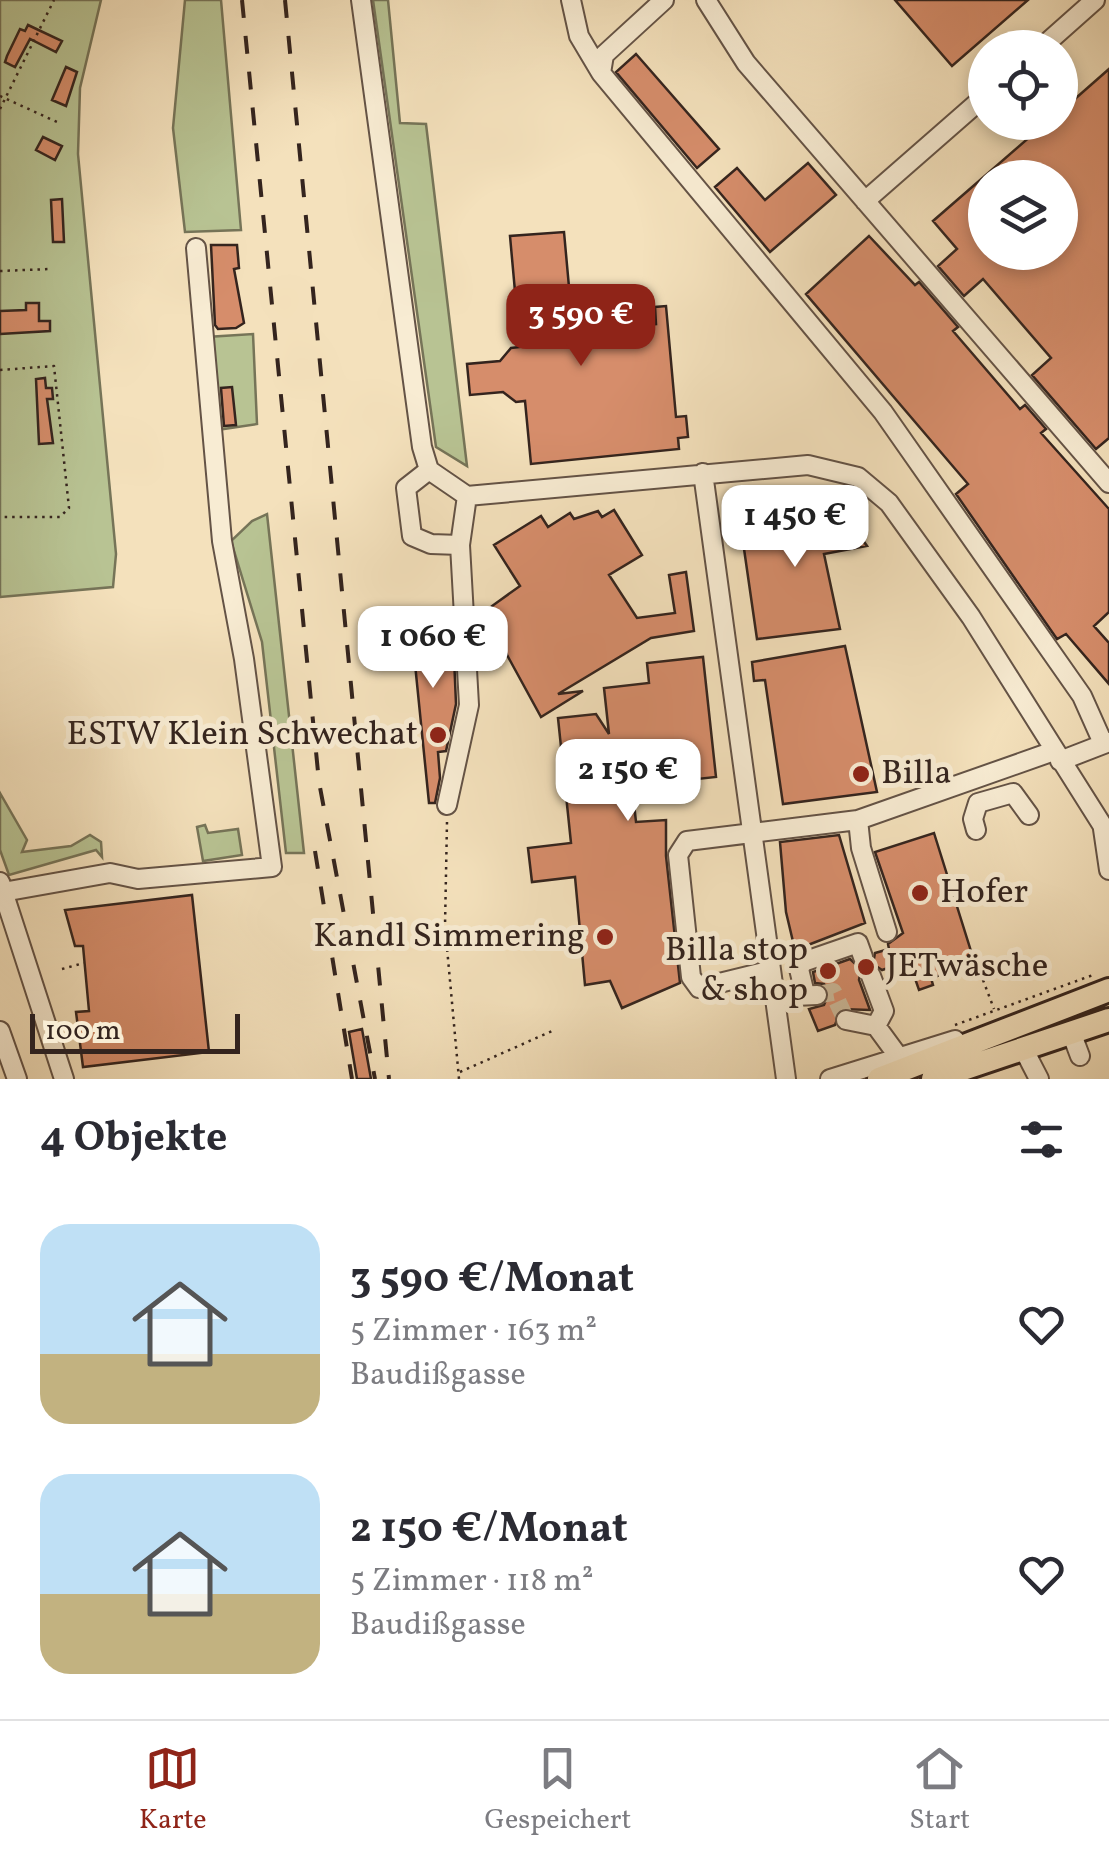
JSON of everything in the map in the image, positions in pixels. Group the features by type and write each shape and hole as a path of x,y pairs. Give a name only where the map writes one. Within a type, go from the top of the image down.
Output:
{"main road":[{"path":"879,1079 1109,990"},
{"path":"933,1079 1109,1020"}],"street":[{"path":"360,0 422,446 430,470 446,486 467,496 808,465 858,478 889,503 971,617 1106,833 1109,870"},
{"path":"571,0 579,36 601,73 884,412 1082,696 1107,742 858,820 687,841 678,855 691,978 700,988 768,971"},
{"path":"601,73 604,55 664,0"},
{"path":"706,0 746,62 1109,483"},
{"path":"1062,30 1096,0"},
{"path":"866,201 968,111"},
{"path":"64,1079 2,886 110,873 138,878 272,867 244,658 222,540 196,248"},
{"path":"430,470 406,488 412,536 431,544 460,545"},
{"path":"703,473 768,971 786,1079"},
{"path":"447,805 469,705 460,545 467,496"},
{"path":"976,830 973,819 978,803 1012,792 1028,815"},
{"path":"858,820 861,848 887,932"},
{"path":"772,997 811,995 799,969 803,962 858,943 862,958"},
{"path":"871,976 884,1011 876,1026"},
{"path":"830,1079 1033,1019"},
{"path":"846,1020 876,1026 898,1056"},
{"path":"0,1031 17,1079"},
{"path":"1071,1032 1080,1056"},
{"path":"968,1079 1023,1048 1040,1079"}],"path":[{"path":"0,108 2,97 54,0"},
{"path":"2,97 58,122"},
{"path":"0,271 50,269"},
{"path":"0,370 54,366 69,508 60,516 0,517"},
{"path":"276,742 288,741"},
{"path":"447,805 445,926 459,1079"},
{"path":"62,968 84,964"},
{"path":"983,980 995,1010"},
{"path":"458,1072 552,1031"}],"green space":[{"path":"0,0 101,0 80,88 78,154 116,554 113,587 0,597"},
{"path":"185,0 221,0 241,230 185,232 173,128"},
{"path":"373,0 388,0 400,123 426,124 467,466 436,447"},
{"path":"253,334 257,424 217,430 207,337"},
{"path":"267,514 304,853 286,853 262,642 231,541 252,521"},
{"path":"0,793 27,840 22,852 71,846 90,835 101,842 102,857 96,850 9,875 0,850"},
{"path":"205,825 208,833 238,829 242,855 203,861 197,827"}],"building":[{"path":"895,0 1028,0 993,30 968,30 968,52 952,66"},
{"path":"28,25 62,41 56,52 30,39 15,67 5,62 20,29 25,31"},
{"path":"636,54 719,149 697,168 616,72"},
{"path":"66,67 77,72 66,106 52,100"},
{"path":"1109,69 1109,438 1096,449 1032,375 1051,358 983,279 964,296 938,266 957,249 933,221 968,191 968,270 1078,270 1078,160 1003,160 1026,140 1078,140 1078,96"},
{"path":"43,137 62,146 55,160 36,150"},
{"path":"808,163 836,195 770,252 715,187 737,168 765,200"},
{"path":"62,199 64,242 53,242 51,200"},
{"path":"564,232 573,331 656,324 655,307 666,306 676,417 686,416 688,437 678,438 679,449 531,464 525,401 516,402 503,392 470,395 467,364 500,361 511,348 520,347 510,236"},
{"path":"869,236 915,285 919,282 958,327 953,331 1020,409 1025,405 1046,429 1041,433 1109,509 1109,612 1094,626 1109,643 1109,684 1066,634 1057,639 956,494 968,484 806,294"},
{"path":"211,245 237,245 239,268 234,269 244,323 236,328 218,329 215,325"},
{"path":"26,303 39,303 39,321 50,321 50,331 0,334 0,311 26,310"},
{"path":"45,378 46,388 52,388 53,399 47,399 53,443 39,444 36,379"},
{"path":"232,387 236,425 224,426 221,388"},
{"path":"839,507 867,546 824,554 840,629 757,639 740,521"},
{"path":"614,510 642,555 609,575 637,618 675,613 669,575 686,572 694,631 651,638 558,694 583,691 541,717 495,633 503,626 492,606 520,586 494,545 541,516 548,527 570,513 574,519 598,511 602,517"},
{"path":"441,611 446,658 454,657 456,704 446,751 438,752 440,778 435,803 429,803 410,614"},
{"path":"845,646 877,792 783,804 765,680 754,681 752,662"},
{"path":"703,657 716,777 632,786 636,822 666,820 666,856 680,983 622,1008 610,981 585,985 575,877 532,882 528,848 571,843 558,718 596,714 609,734 604,688 649,683 647,663"},
{"name":"Hofer","path":"934,833 975,964 931,978 933,985 919,990 909,961 882,970 873,964 875,953 889,949 888,944 903,933 875,852"},
{"path":"839,835 865,923 795,950 786,912 780,842"},
{"path":"192,895 209,1052 83,1067 76,1012 89,1011 83,946 75,946 65,910"},
{"path":"850,959 861,969 859,980 870,1010 841,1009 835,1025 818,1031 809,1009 824,1005 829,993 824,984 815,983 813,972"},
{"path":"362,1029 371,1079 357,1079 349,1032"}],"tunnel":[{"path":"817,995 833,992 846,1020"}],"railway":[{"path":"242,0 319,782 375,1079"},
{"path":"285,0 389,1079"},
{"path":"315,851 352,1079"}],"place":[{"name":"ESTW Klein Schwechat","path":"438,735"},
{"name":"Billa","path":"861,774"},
{"name":"Hofer","path":"920,893"},
{"name":"Kandl Simmering","path":"605,937"},
{"name":"JETwäsche","path":"866,967"},
{"name":"Billa stop & shop","path":"828,971"}]}
